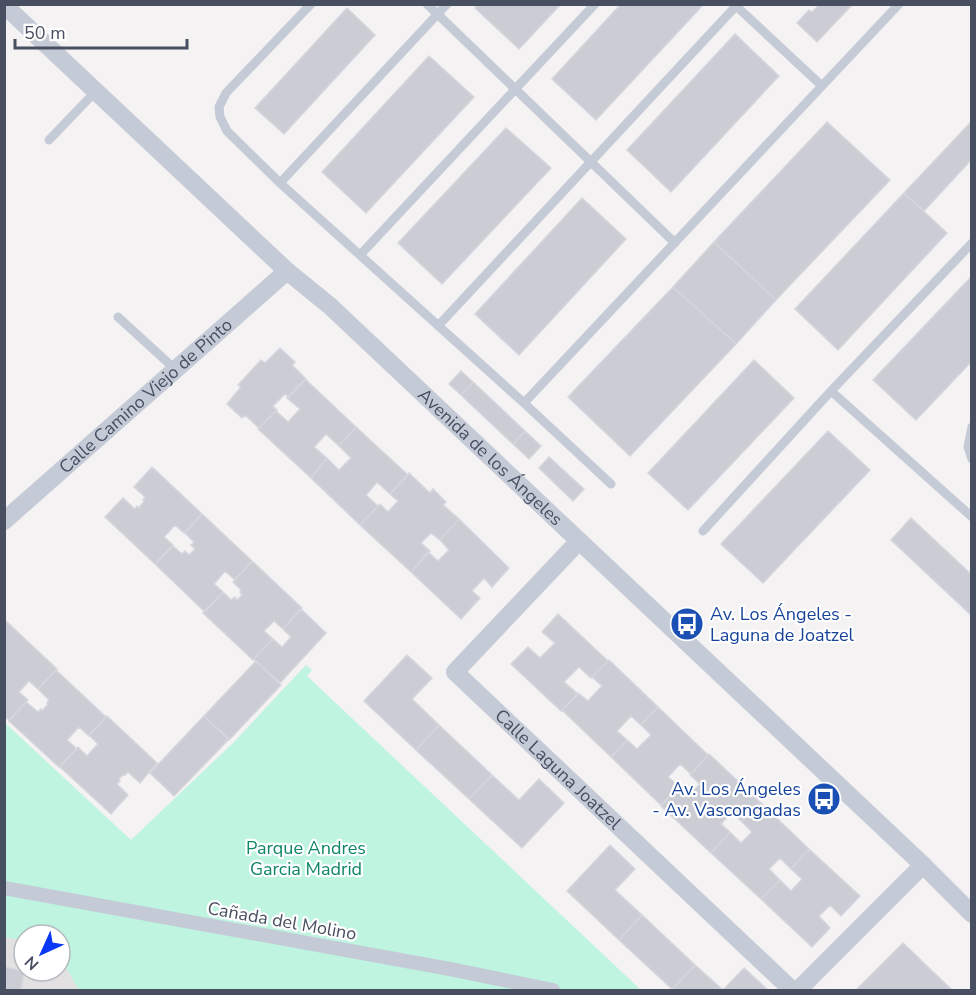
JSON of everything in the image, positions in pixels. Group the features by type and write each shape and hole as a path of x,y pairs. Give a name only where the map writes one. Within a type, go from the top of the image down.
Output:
{"street":[{"name":"Avenida de los Ángeles","path":"4,5 287,271 330,306 923,865 972,914"},
{"name":"Calle Camino Viejo de Pinto","path":"6,517 287,271"},
{"name":"Calle Laguna Joatzel","path":"579,541 455,672 792,990"},
{"path":"798,990 923,865"},
{"name":"Cañada del Molino","path":"4,888 450,969 553,990"}],"lane":[{"path":"311,4 226,93 219,106 220,117 227,131 280,183 524,403 610,484"},
{"path":"427,4 675,243"},
{"path":"280,183 447,4"},
{"path":"360,255 595,4"},
{"path":"524,403 899,4"},
{"path":"438,326 735,5 822,87"},
{"path":"49,140 96,91"},
{"path":"703,531 831,391 972,243"},
{"path":"118,317 176,370"},
{"path":"831,391 972,517"},
{"path":"972,427 968,447 972,459"}],"shaded area":[{"path":"4,937 12,939 12,983 72,983 72,978 79,990 5,990"}],"green space":[{"name":"Parque Andres Garcia Madrid","path":"306,665 312,670 307,676 641,990 79,990 72,978 72,923 12,923 12,938 5,937 4,722 131,840 233,743"}],"building":[{"path":"478,4 561,4 519,49 475,8"},
{"path":"621,4 703,5 596,120 552,79"},
{"path":"820,4 849,4 851,6 817,42 797,23 809,10 812,12"},
{"path":"347,8 375,35 284,134 255,108"},
{"path":"735,34 779,76 671,192 627,150"},
{"path":"429,56 474,97 366,213 322,172"},
{"path":"972,121 972,159 924,211 904,193"},
{"path":"827,122 890,180 776,300 714,242"},
{"path":"506,128 551,168 442,284 398,243"},
{"path":"904,193 947,233 838,350 795,309"},
{"path":"582,198 626,239 519,355 475,314"},
{"path":"714,242 776,300 736,344 673,287"},
{"path":"972,276 972,361 916,420 873,380"},
{"path":"673,287 736,344 630,456 568,397"},
{"path":"280,348 295,362 292,365 306,379 289,397 285,394 273,406 277,410 259,428 245,415 242,418 227,404 241,387 238,385 261,360 265,363"},
{"path":"754,360 794,398 688,510 648,473"},
{"path":"461,371 473,382 461,395 449,384"},
{"path":"305,379 356,427 339,446 326,434 314,447 327,458 311,478 258,429 276,411 288,422 300,409 287,398"},
{"path":"473,382 525,431 513,444 461,395"},
{"path":"356,427 408,475 390,494 377,482 366,495 378,506 360,525 311,478 327,458 339,470 351,458 339,446"},
{"path":"525,431 541,446 529,459 513,444"},
{"path":"828,431 870,470 763,583 721,544"},
{"path":"549,457 584,489 573,501 539,468"},
{"path":"152,467 202,514 184,533 175,525 164,537 173,545 155,564 105,517 123,498 135,509 137,506 139,508 145,497 134,487"},
{"path":"409,473 430,493 433,489 446,502 443,505 459,519 440,540 431,533 421,543 430,551 411,572 360,525 380,504 388,512 398,501 390,494"},
{"path":"202,514 252,561 235,580 225,571 214,584 223,592 205,612 155,564 173,546 182,554 185,551 189,555 195,549 191,545 194,542 185,533"},
{"path":"911,518 972,575 972,616 891,540"},
{"path":"459,519 509,568 492,587 484,578 472,591 480,598 461,619 411,572 428,552 438,561 449,550 440,540"},
{"path":"252,561 302,608 283,629 274,621 264,631 273,639 253,660 203,613 223,592 231,600 235,597 237,600 242,595 241,590 233,582"},
{"path":"301,609 326,633 280,683 254,659 273,639 282,647 291,637 283,629"},
{"path":"558,614 608,661 591,678 579,667 564,682 578,694 561,711 511,664 528,647 540,658 555,643 542,632"},
{"path":"6,621 57,669 38,689 29,681 19,692 28,700 9,720 4,716 4,623"},
{"path":"407,655 432,678 412,699 439,725 416,750 364,701"},
{"path":"609,660 658,707 641,725 631,716 617,731 627,740 611,757 562,710 578,693 588,701 602,686 592,677"},
{"path":"256,661 281,685 229,740 204,716"},
{"path":"56,670 106,717 89,736 79,727 67,740 77,749 59,767 9,721 26,702 38,712 41,709 42,711 49,700 38,689"},
{"path":"658,707 708,755 691,774 680,764 668,777 679,786 661,805 611,757 627,740 637,749 651,735 641,725"},
{"path":"107,716 157,763 140,783 128,772 119,779 117,784 128,795 111,814 60,767 78,747 87,756 98,744 89,735"},
{"path":"204,716 229,739 174,796 150,773"},
{"path":"439,725 492,775 469,799 416,750"},
{"path":"709,754 760,802 741,821 732,812 721,824 730,832 711,853 661,806 680,785 689,795 700,784 690,775"},
{"path":"492,775 519,800 539,779 564,803 522,848 469,799"},
{"path":"760,802 809,849 791,869 780,858 769,869 780,880 761,899 711,853 730,832 741,843 752,832 741,821"},
{"path":"610,845 635,869 615,890 642,915 619,940 567,891"},
{"path":"809,849 860,896 841,916 830,905 819,916 830,928 812,947 761,899 780,880 791,891 802,879 791,869"},
{"path":"642,915 695,965 672,989 619,940"},
{"path":"903,943 952,990 856,990"},
{"path":"695,965 723,990 672,990"},
{"path":"4,967 12,969 12,983 22,983 21,990 4,990"},
{"path":"744,968 768,990 723,990"}],"place":[{"name":"Av. Los Ángeles - Laguna de Joatzel","path":"687,624"},
{"name":"Av. Los Ángeles - Av. Vascongadas","path":"824,799"}]}
